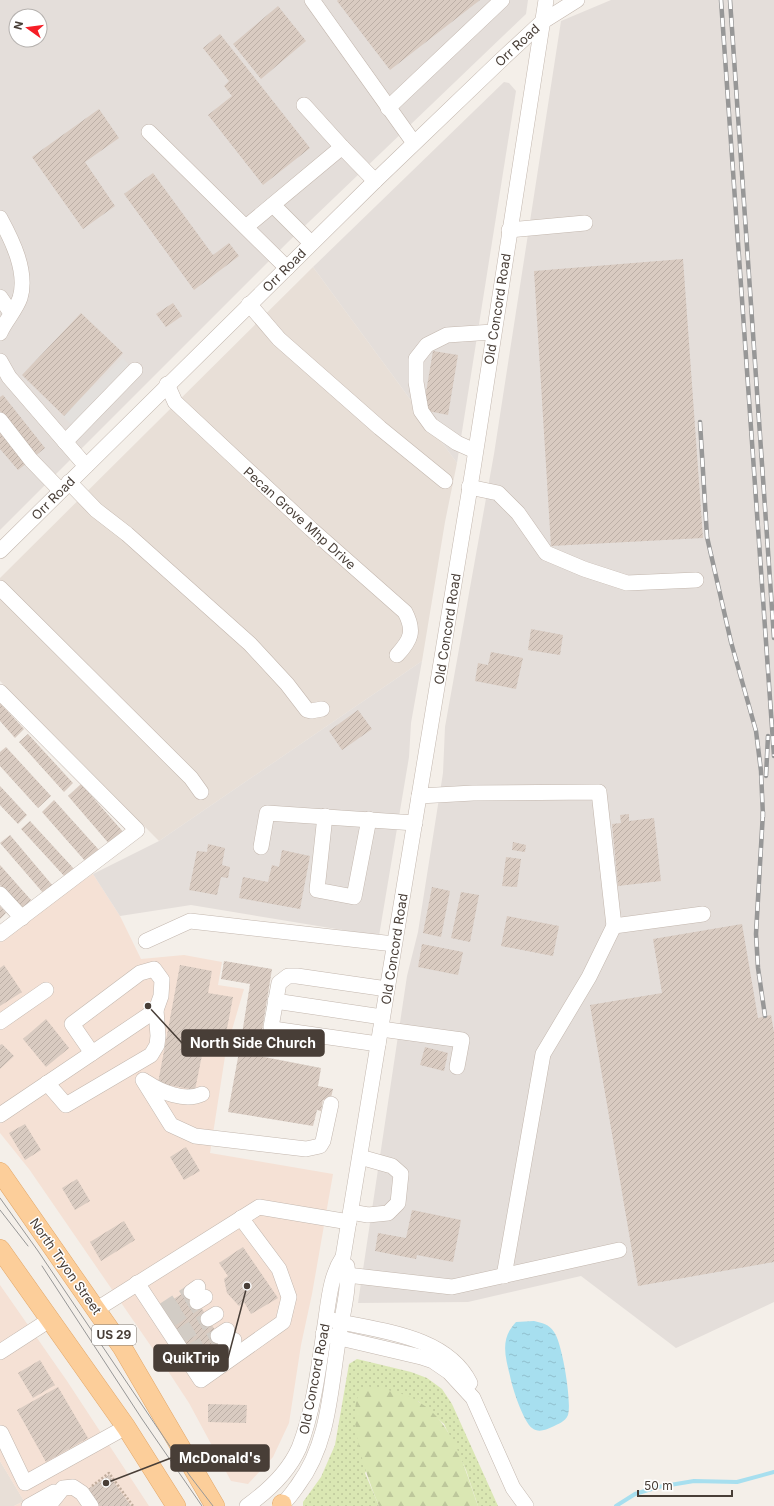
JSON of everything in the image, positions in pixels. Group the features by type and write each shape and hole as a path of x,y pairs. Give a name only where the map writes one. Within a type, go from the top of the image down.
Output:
{"main road":[{"name":"North Tryon Street","path":"0,1172 122,1347 215,1506"},
{"name":"US 29","path":"0,1249 126,1427 176,1506"}],"street":[{"path":"312,0 414,144"},
{"path":"388,108 502,0"},
{"name":"Old Concord Road","path":"247,1506 274,1485 298,1449 307,1422 333,1278 343,1257 470,488 493,332 546,0"},
{"name":"Orr Road","path":"2,544 86,466 167,384 311,243 542,22 577,0"},
{"path":"304,105 375,181"},
{"path":"149,132 287,268"},
{"path":"246,227 342,147"},
{"path":"273,205 311,243"},
{"path":"0,218 9,235 23,278 20,298 0,332"},
{"path":"509,230 586,223"},
{"path":"0,297 11,313"},
{"path":"249,304 279,339 380,428 445,481"},
{"path":"475,451 456,443 431,425 421,411 416,382 416,359 427,344 447,335 493,332"},
{"path":"0,361 9,377 86,466"},
{"path":"65,442 135,370"},
{"name":"Pecan Grove Mhp Drive","path":"167,384 175,402 310,529 405,612 411,629 410,637 408,643 398,655"},
{"path":"0,420 31,460 127,534 250,644 288,684 308,710 311,712 322,709"},
{"path":"470,488 498,493 518,513 546,553 584,569 627,583 696,580"},
{"path":"0,588 191,778 201,792"},
{"path":"0,692 137,830 0,934"},
{"path":"419,796 480,793 599,792 614,926 590,977 543,1054 504,1276"},
{"path":"261,847 267,813 415,823"},
{"path":"325,816 317,890 354,897 369,819"},
{"path":"0,894 22,918"},
{"path":"614,926 702,914"},
{"path":"146,941 190,921 394,944"},
{"path":"47,1083 66,1105 151,1055 157,1045 158,1036 156,1010 161,996 162,980 154,969 140,973 72,1024 92,1053"},
{"path":"378,1044 280,1030 272,1027 271,1020 278,983 288,976 387,989"},
{"path":"0,1022 46,990"},
{"path":"275,1001 462,1040 457,1067"},
{"path":"0,1115 156,1010"},
{"path":"127,1069 160,1091 195,1098 202,1094"},
{"path":"143,1080 171,1124 195,1136 306,1149 320,1146 323,1141 331,1104"},
{"path":"96,1309 259,1207 350,1217 388,1213 398,1203 400,1174 392,1166 360,1157"},
{"path":"138,1283 178,1338 191,1359 201,1380 283,1322 289,1297 280,1270 241,1218"},
{"path":"348,1276 452,1287 619,1250"},
{"name":"Old Concord Road","path":"281,1505 306,1474 316,1457 323,1438 328,1417 338,1337 348,1276 347,1264 343,1257"},
{"path":"326,1318 411,1338 438,1350 451,1359 470,1382 473,1398 509,1481 526,1506"},
{"path":"0,1352 51,1319"},
{"path":"324,1334 430,1360 449,1372 473,1398"},
{"path":"1,1433 25,1483 126,1427"},
{"path":"29,1506 63,1488 73,1487 82,1493 91,1506"},
{"path":"46,1506 51,1504 63,1488"}],"path":[{"path":"91,1486 109,1473 133,1506"}],"shaded area":[{"path":"0,0 528,0 526,14 288,242 0,530"},
{"path":"611,0 774,0 774,1302 676,1348 581,1276 468,1302 358,1303 407,976 418,932 443,773 445,727 494,454 561,21"},
{"path":"504,82 509,83 516,91 457,463 313,267"},
{"path":"313,267 457,463 445,522 422,661 159,841 0,681 0,578"},
{"path":"123,358 140,376 80,434 63,416"},
{"path":"422,661 411,723 409,757 379,936 191,905 120,916 93,874 159,841"},
{"path":"93,874 120,916 141,959 184,955 222,962 218,985 244,989 226,1050 210,1153 333,1174 312,1294 301,1345 289,1423 273,1457 248,1484 231,1481 189,1403 166,1368 29,1169 0,1133 0,937"},
{"path":"0,1285 67,1381 149,1506 14,1506 24,1501 0,1461"},
{"path":"0,1461 24,1501 14,1506 0,1506"}],"green space":[{"path":"357,1359 411,1372 427,1378 442,1389 452,1404 498,1506 478,1506 466,1470 444,1424 418,1401 365,1473 379,1506 303,1506 303,1502 321,1477 335,1445 349,1364"},
{"path":"366,1386 393,1391 407,1396 419,1402 431,1411 441,1422 457,1448 478,1506 379,1506 360,1451 355,1421 355,1408 358,1396"}],"water":[{"path":"534,1321 550,1327 557,1338 563,1359 569,1398 568,1415 565,1419 550,1428 539,1431 534,1430 525,1418 515,1395 505,1354 508,1335 516,1322"}],"building":[{"path":"480,0 390,70 337,1"},
{"path":"278,6 306,41 261,79 233,44"},
{"path":"220,34 310,148 263,185 208,115 232,96 224,86 229,81 203,48"},
{"path":"99,109 119,138 85,162 115,206 83,229 32,157"},
{"path":"153,173 213,255 229,243 239,256 194,290 124,194"},
{"path":"683,259 703,538 551,546 534,271"},
{"path":"173,303 182,316 166,327 156,314"},
{"path":"81,313 123,353 64,416 22,375"},
{"path":"433,351 458,355 448,415 423,410"},
{"path":"3,395 45,448 35,456 0,411 0,397"},
{"path":"0,431 27,463 18,470 0,449"},
{"path":"531,629 563,635 560,655 528,650"},
{"path":"491,652 523,658 516,689 475,681 478,663 488,665"},
{"path":"0,703 24,729 15,738 0,721"},
{"path":"358,710 372,729 342,750 329,731"},
{"path":"28,734 73,783 64,792 19,742"},
{"path":"6,747 51,796 38,808 0,766 0,752"},
{"path":"81,784 125,834 111,846 68,796"},
{"path":"0,786 27,815 18,824 0,805"},
{"path":"54,800 99,850 86,862 42,812"},
{"path":"629,814 629,821 654,818 661,881 618,886 612,824 621,823 620,815"},
{"path":"30,821 75,870 66,878 21,829"},
{"path":"10,835 53,886 44,894 0,843"},
{"path":"513,842 526,845 525,852 512,850"},
{"path":"208,844 225,848 222,865 230,867 228,878 221,877 217,895 189,890 197,851 207,852"},
{"path":"282,850 310,856 300,909 239,898 243,877 268,882 272,865 279,867"},
{"path":"506,857 521,859 517,887 502,886"},
{"path":"0,865 31,900 21,909 0,885"},
{"path":"432,887 450,891 441,937 423,933"},
{"path":"461,892 479,895 470,942 451,938"},
{"path":"0,906 6,913 0,919"},
{"path":"507,916 559,926 553,956 501,946"},
{"path":"742,924 758,1018 771,1015 774,1032 774,1262 638,1286 590,1005 662,993 653,939"},
{"path":"422,944 463,952 458,975 418,967"},
{"path":"224,961 272,969 261,1037 242,1034 250,984 221,979"},
{"path":"4,965 22,992 0,1006 0,968"},
{"path":"180,965 212,971 208,993 233,997 224,1044 215,1042 213,1052 203,1050 195,1090 158,1083"},
{"path":"46,1019 69,1048 46,1067 23,1039"},
{"path":"2,1044 14,1056 0,1069 0,1045"},
{"path":"425,1047 448,1053 444,1071 420,1065"},
{"path":"239,1052 321,1068 318,1086 333,1089 330,1102 323,1100 321,1111 317,1110 313,1126 228,1112"},
{"path":"25,1124 41,1150 25,1160 9,1133"},
{"path":"186,1147 200,1171 184,1180 170,1157"},
{"path":"77,1179 90,1201 75,1210 62,1188"},
{"path":"412,1210 461,1220 453,1262 417,1255 416,1259 375,1251 378,1233 406,1238"},
{"path":"124,1221 135,1240 101,1261 90,1242"},
{"path":"243,1247 278,1298 251,1314 244,1302 239,1306 227,1293 224,1279 228,1276 219,1263"},
{"path":"190,1289 227,1350 199,1367 162,1306"},
{"path":"40,1360 55,1385 33,1398 18,1373"},
{"path":"58,1387 88,1438 46,1462 17,1410"},
{"path":"208,1404 247,1405 246,1423 208,1422"},
{"path":"109,1475 131,1506 96,1506 85,1491"}],"waterway":[{"path":"616,1506 635,1494 658,1487 694,1481 737,1482 774,1472"}],"tunnel":[{"path":"164,1310 191,1292"},
{"path":"170,1320 197,1302"},
{"path":"180,1336 208,1319"},
{"path":"190,1352 218,1336"},
{"path":"197,1363 225,1346"}],"tram line":[{"path":"0,1198 38,1251 190,1476 213,1506"},
{"path":"0,1210 28,1246"},
{"path":"42,1266 142,1419 202,1506"}],"railway":[{"path":"721,0 774,756"},
{"path":"730,0 774,638"},
{"path":"700,422 707,537 731,642 756,731 761,771 763,817"},
{"path":"766,776 768,736"},
{"path":"763,812 756,934 758,968 765,1016"}],"place":[{"name":"North Side Church","path":"148,1006"},
{"name":"QuikTrip","path":"247,1286"},
{"name":"McDonald's","path":"106,1483"}]}
